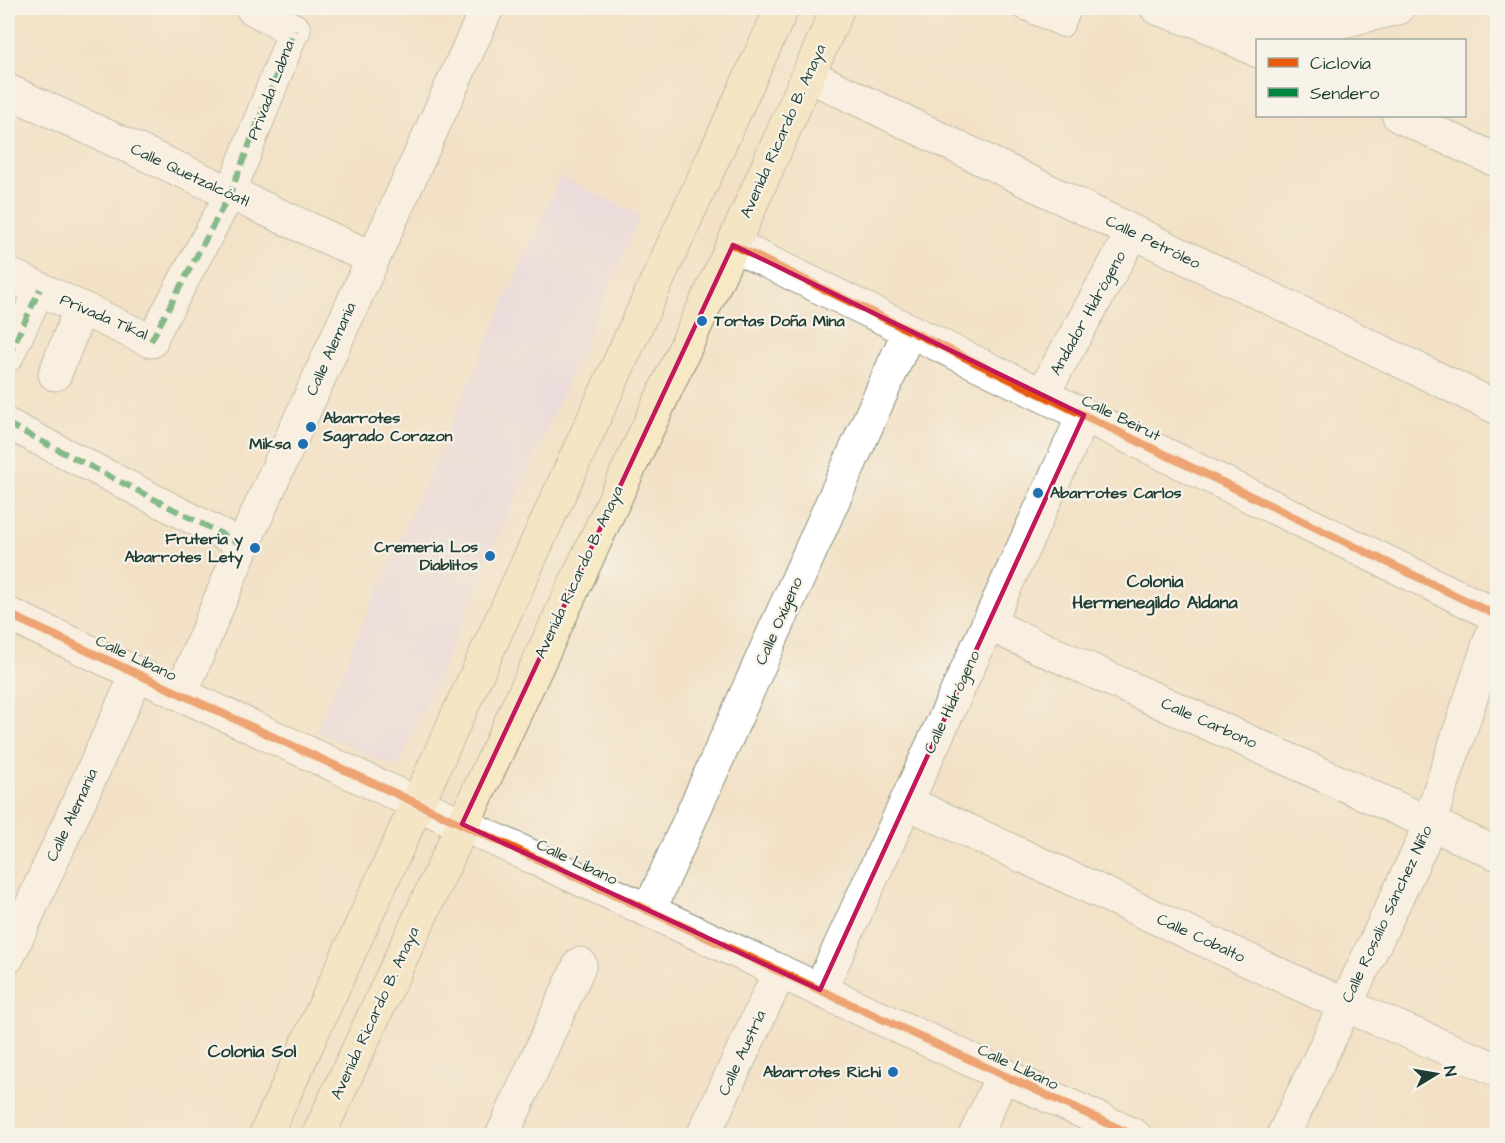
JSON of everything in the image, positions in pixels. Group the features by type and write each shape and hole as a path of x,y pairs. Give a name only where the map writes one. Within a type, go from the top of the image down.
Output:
{"main road":[{"path":"265,1136 782,8"},
{"name":"Avenida Ricardo B. Anaya","path":"318,1136 733,245 838,8"}],"street":[{"name":"Privada Labna","path":"231,194 294,30 252,8"},
{"name":"Calle Alemania","path":"182,694 243,545 487,8"},
{"path":"1157,8 1186,13 1330,24 1398,8"},
{"path":"1186,13 1256,50"},
{"name":"Calle Petróleo","path":"808,75 1497,408"},
{"name":"Calle Quetzalcóatl","path":"8,92 372,258"},
{"path":"1401,117 1497,161"},
{"name":"Privada Tikal","path":"8,357 39,289 151,341 231,194"},
{"name":"Andador Hidrógeno","path":"1042,395 1133,232"},
{"name":"Calle Beirut","path":"733,245 1497,617"},
{"path":"8,274 39,289"},
{"path":"55,374 81,308"},
{"name":"Calle Oxígeno","path":"649,910 909,331"},
{"name":"Calle Hidrógeno","path":"820,990 1084,415"},
{"path":"8,424 243,545"},
{"name":"Calle Libano","path":"8,614 1135,1136"},
{"name":"Calle Rosalío Sánchez Niño","path":"1283,1136 1422,844 1497,617"},
{"name":"Calle Carbono","path":"988,624 1497,854"},
{"name":"Calle Alemania","path":"8,957 137,674"},
{"name":"Calle Cobalto","path":"906,802 1345,1005 1497,1070"},
{"path":"502,1136 580,964"},
{"name":"Calle Austria","path":"703,1136 780,971"},
{"path":"975,1136 1003,1074"}],"lane":[{"path":"1021,8 1063,27 1072,8"}],"highlighted area":[{"path":"733,245 1084,415 820,990 462,824"}],"shaded area":[{"path":"560,176 641,215 398,768 316,731"}],"marked path":[{"path":"151,341 230,194 294,30"},
{"path":"8,357 40,289"},
{"path":"8,424 243,545"}],"cycle path":[{"path":"733,245 1498,616"},
{"path":"8,614 1135,1136"}],"place":[{"name":"Tortas Doña Mina","path":"702,321"},
{"name":"Abarrotes Sagrado Corazon","path":"311,427"},
{"name":"Miksa","path":"303,444"},
{"name":"Abarrotes Carlos","path":"1038,493"},
{"name":"Fruteria y Abarrotes Lety","path":"255,548"},
{"name":"Cremeria Los Diablitos","path":"490,556"},
{"name":"Abarrotes Richi","path":"893,1072"}],"district":[{"name":"Colonia Hermenegildo Aldana","path":"1155,591"},
{"name":"Colonia Sol","path":"252,1051"}]}
